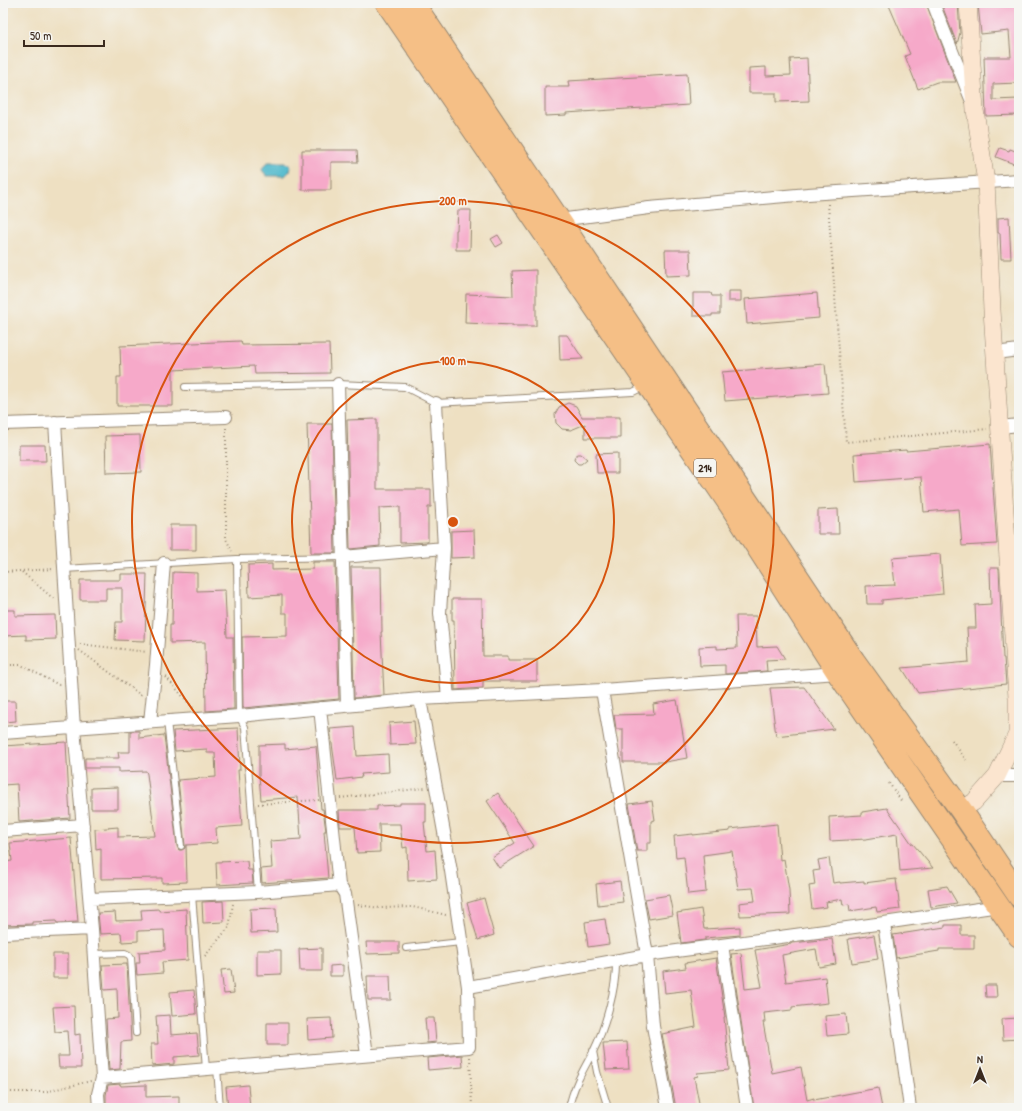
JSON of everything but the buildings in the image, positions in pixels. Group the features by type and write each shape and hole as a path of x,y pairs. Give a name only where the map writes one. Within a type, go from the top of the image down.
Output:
{"highway":[{"name":"214","path":"387,3 731,506 838,673 1019,936"},
{"name":"214","path":"413,3 854,661 948,792 1019,896"},
{"path":"930,805 948,792"},
{"path":"952,839 966,818"}],"street":[{"path":"933,3 975,110"},
{"path":"966,818 974,802 997,776 1017,734 1018,710 995,353 986,182 975,110 968,3"},
{"path":"559,220 649,208 827,193 1019,180"},
{"path":"995,353 1019,350"},
{"path":"338,384 347,706"},
{"path":"436,403 444,548 440,613 448,698"},
{"path":"3,424 226,417"},
{"path":"55,422 74,728 94,954 102,1078 98,1094 100,1108"},
{"path":"1000,427 1019,425"},
{"path":"343,557 444,548"},
{"path":"150,722 157,659 164,563"},
{"path":"3,733 239,716 420,699 602,690 838,673"},
{"path":"602,690 647,955 653,1026 668,1108"},
{"path":"102,1078 469,1047 468,987 452,871 420,699"},
{"path":"320,708 342,889 367,1055"},
{"path":"997,776 1019,776"},
{"path":"3,831 83,825"},
{"path":"90,899 342,889"},
{"path":"468,987 647,955 999,906"},
{"path":"884,923 910,1108"},
{"path":"3,932 92,929"},
{"path":"722,945 747,1108"}],"lane":[{"path":"185,387 338,384 405,387 436,403 633,392 648,385"},
{"path":"64,569 237,559 343,557"},
{"path":"237,559 239,716 245,727 258,892"},
{"path":"167,721 181,846"},
{"path":"192,895 198,966 212,1069 220,1108"},
{"path":"406,948 461,942"},
{"path":"94,954 130,954 132,958 136,1033"},
{"path":"569,1108 582,1071 593,1051 607,1015 617,973 616,960"},
{"path":"593,1051 597,1072 608,1108"}],"path":[{"path":"827,193 846,442 1000,427"},
{"path":"226,417 226,539 237,559"},
{"path":"3,572 64,569"},
{"path":"21,571 67,610"},
{"path":"69,642 157,659 202,719"},
{"path":"69,642 152,704"},
{"path":"3,665 20,666 72,692"},
{"path":"952,740 966,760"},
{"path":"890,784 902,802"},
{"path":"251,804 330,799 436,787"},
{"path":"342,889 358,906 413,908 458,918"},
{"path":"198,966 229,927 235,893"},
{"path":"469,1047 472,1108"},
{"path":"3,1092 44,1092 102,1078"}],"water":[{"path":"268,162 286,162 291,167 290,171 285,176 267,176 262,170"}]}
